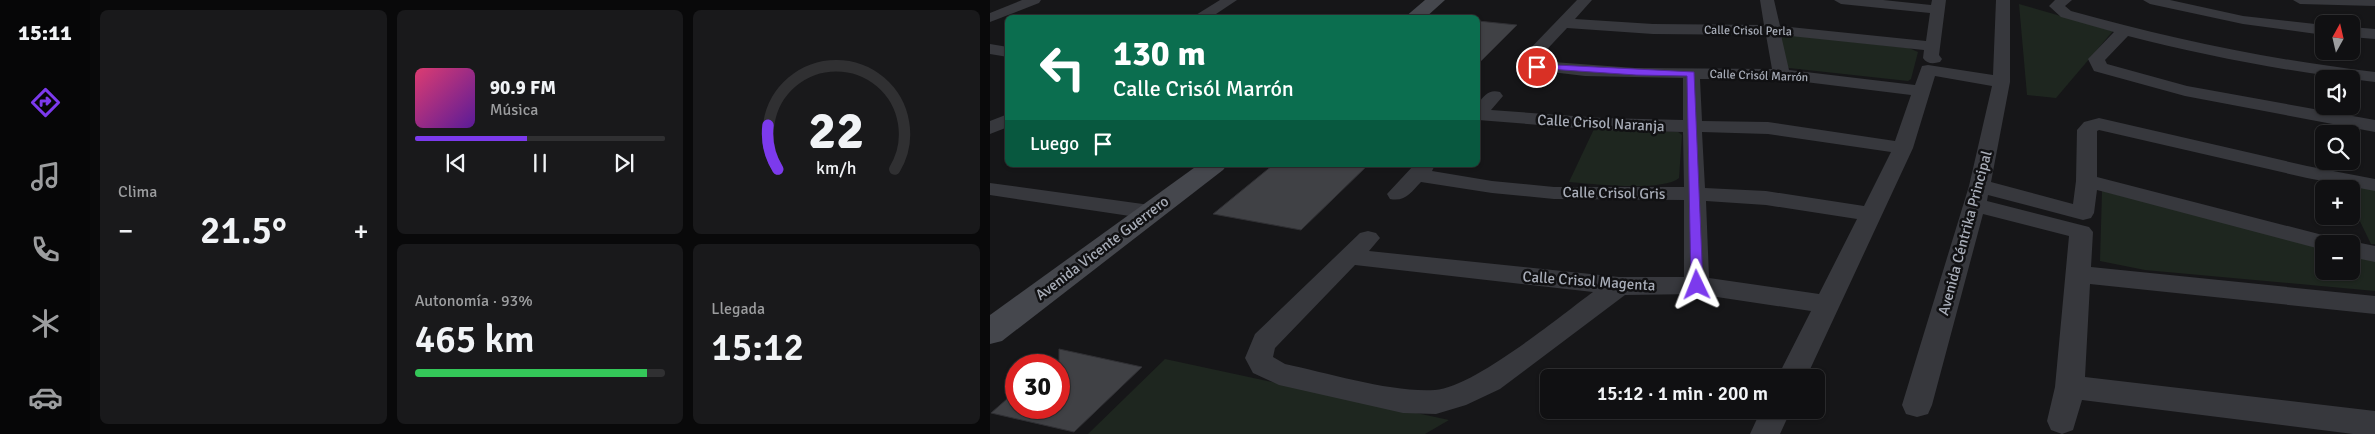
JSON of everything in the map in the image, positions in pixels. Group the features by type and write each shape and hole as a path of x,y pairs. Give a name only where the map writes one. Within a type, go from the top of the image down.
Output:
{"main road":[{"path":"1417,15 1435,0"},
{"name":"Avenida Vicente Guerrero","path":"990,332 1211,167"}],"street":[{"path":"990,18 1034,0"},
{"path":"1203,15 1230,0"},
{"path":"1563,23 1585,0"},
{"path":"1768,0 1781,74"},
{"path":"1795,369 1903,148 1930,58 1939,5 1840,0"},
{"name":"Avenida Céntrika Principal","path":"1917,405 1978,195 2001,75 2003,0"},
{"path":"2065,0 2056,6 2060,11 2124,31 2245,59 2325,72 2375,77"},
{"path":"2150,0 2243,20 2315,29"},
{"path":"2300,0 2375,2"},
{"name":"Calle Crisol Perla","path":"1563,23 1653,29 1773,30 1930,58 2001,75"},
{"name":"Calle Crisól Marrón","path":"1563,23 1530,58 1530,63 1537,67 1636,73 1781,74 1921,91"},
{"path":"2124,31 2096,59 2098,64 2106,70 2185,91 2375,126"},
{"path":"2360,33 2375,34"},
{"path":"990,50 1005,52"},
{"path":"1691,73 1697,285"},
{"path":"1480,112 1494,96"},
{"name":"Calle Crisol Naranja","path":"1480,114 1602,124 1776,129 1903,148"},
{"path":"990,128 1005,120"},
{"path":"2062,421 2070,387 2082,222 2087,181 2087,130 2091,126 2104,124 2307,172 2375,184"},
{"path":"1398,194 1421,170"},
{"name":"Calle Crisol Gris","path":"1421,170 1492,187 1554,193 1694,194 1766,198 1872,214"},
{"path":"2087,181 2315,240"},
{"path":"990,189 1150,212"},
{"path":"1978,195 2082,222"},
{"name":"Calle Crisol Magenta","path":"1619,286 1490,381 1456,398 1436,402 1403,401 1279,374 1263,367 1258,358 1259,351 1276,328 1360,248 1619,286 1697,285 1826,304"},
{"path":"2360,251 2375,254"},
{"path":"2078,274 2375,305"},
{"path":"2070,387 2375,424"},
{"path":"1765,434 1772,419"}],"shaded area":[{"path":"2019,4 2113,31 2056,98 2027,95"},
{"path":"1789,35 1909,48 1918,52 1911,79 1908,81 1789,68 1785,65 1780,38"},
{"path":"1594,129 1678,132 1682,135 1679,178 1658,185 1643,186 1569,182"},
{"path":"2360,186 2375,189 2375,244 2371,244 2360,221"},
{"path":"2102,191 2315,244 2315,280 2360,280 2360,255 2375,259 2375,291 2145,270 2100,261"},
{"path":"1165,359 1449,420 1425,434 1088,434"}],"building":[{"path":"1480,21 1517,25 1480,62"},
{"path":"1271,167 1366,167 1301,230 1213,214"},
{"path":"1059,349 1142,367 1074,432 1017,419 1070,419 1070,354 1059,354"},
{"path":"1005,401 1005,416 991,413"}],"route":[{"path":"1537,67 1636,73 1691,73 1697,285"}]}
